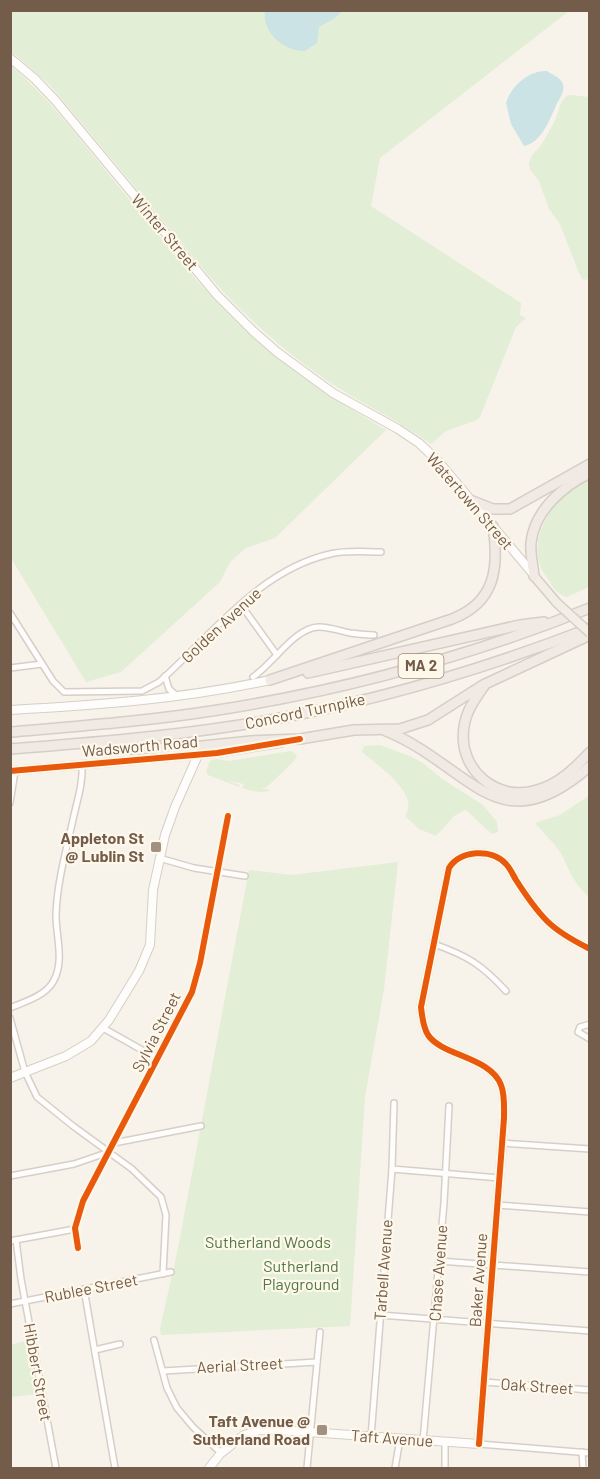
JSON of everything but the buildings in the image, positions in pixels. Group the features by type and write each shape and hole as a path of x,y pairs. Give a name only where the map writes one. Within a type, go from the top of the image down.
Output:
{"highway":[{"path":"471,500 493,509 510,509 590,464"},
{"path":"534,576 531,548 537,524 547,507 560,493 590,473"},
{"path":"270,680 452,619 469,611 486,594 494,576 496,554 493,526"},
{"name":"MA 2","path":"560,620 589,608"},
{"path":"270,680 520,625 560,620"},
{"name":"Concord Turnpike","path":"10,732 166,717 293,696 418,667 560,620"},
{"path":"69,744 144,749 191,747 300,739 349,730 404,728 428,720 486,683 590,632"},
{"name":"Concord Turnpike","path":"10,749 219,728 325,709 471,670 590,632"},
{"path":"486,683 470,707 464,724 463,738 469,762 488,783 500,790 513,793 538,790 561,778 590,752"},
{"path":"384,730 419,747 489,794 513,802 531,801 548,796 570,783 590,766"}],"main road":[{"name":"Watertown Street","path":"534,576 557,603 590,632"}],"street":[{"name":"Winter Street","path":"10,58 55,100 226,304 277,352 333,393"},
{"name":"Watertown Street","path":"333,393 411,437 435,458 534,576"},
{"name":"Golden Avenue","path":"155,685 267,583 321,557 337,552 381,552"},
{"path":"241,605 277,655"},
{"path":"10,613 56,685 67,693 142,691 155,685 158,690 157,699"},
{"path":"254,677 303,631 313,627 374,635"},
{"path":"10,668 42,664"},
{"name":"Golden Avenue","path":"165,676 169,689 178,696"},
{"path":"10,710 157,699 270,680"},
{"name":"Concord Turnpike","path":"272,745 300,739"},
{"name":"Wadsworth Road","path":"13,771 198,755 272,745"},
{"path":"10,1078 80,1048 103,1029 139,971 148,952 151,937 153,896 159,858 172,815 198,755"},
{"path":"10,1008 45,992 57,975 59,953 56,914 59,887 82,784 82,765"},
{"path":"10,803 13,771"},
{"name":"Sylvia Street","path":"78,1248 75,1229 83,1201 192,992 200,963 228,816"},
{"name":"Baker Avenue","path":"478,1444 504,1118 502,1086 496,1076 478,1063 436,1042 428,1035 424,1026 421,1007 449,868 453,861 460,856 480,853 506,863 533,905 548,921 566,936 590,949"},
{"path":"159,858 245,876"},
{"path":"434,945 467,957 480,965 506,991"},
{"path":"10,1018 25,1072 40,1101 144,1179 165,1203 163,1274"},
{"path":"590,1024 580,1027 578,1032 590,1039"},
{"path":"103,1029 158,1059"},
{"name":"Tarbell Avenue","path":"371,1437 392,1169 394,1103"},
{"name":"Chase Avenue","path":"423,1441 439,1261 449,1106"},
{"path":"114,1143 201,1126"},
{"path":"502,1143 590,1149"},
{"path":"10,1176 74,1164 109,1152"},
{"path":"392,1169 500,1178"},
{"path":"497,1205 590,1212"},
{"path":"13,1240 75,1229"},
{"name":"Hibbert Street","path":"13,1240 56,1468"},
{"path":"439,1261 493,1263 590,1272"},
{"name":"Rublee Street","path":"10,1304 171,1272"},
{"path":"84,1289 116,1468"},
{"path":"380,1315 590,1331"},
{"path":"307,1468 320,1332"},
{"path":"154,1340 167,1388 177,1408 193,1427 221,1453"},
{"path":"95,1350 120,1344"},
{"name":"Aerial Street","path":"164,1371 317,1362"},
{"name":"Oak Street","path":"483,1382 590,1390"},
{"name":"Taft Avenue","path":"209,1468 221,1453 244,1435 260,1430 590,1453"},
{"path":"395,1468 400,1439"},
{"path":"445,1442 445,1468"},
{"path":"582,1452 583,1468"}],"green space":[{"path":"10,11 569,11 380,158 371,206 521,303 520,315 526,318 516,327 480,417 446,431 431,444 337,387 269,336 209,276 50,85 11,51"},
{"path":"11,66 51,105 217,302 261,343 307,380 386,430 275,538 246,548 230,562 220,582 121,672 86,682 11,558"},
{"path":"566,96 589,97 590,271 587,280 582,279 579,273 560,224 549,209 539,181 529,164 532,155 540,147 555,121 561,103"},
{"path":"589,477 589,587 567,597 556,591 545,575 540,564 538,541 541,529 553,507 570,489"},
{"path":"380,745 423,763 442,779 483,805 497,822 498,832 492,834 466,810 454,816 436,836 419,829 405,816 408,807 402,790 386,772 362,752 364,746"},
{"path":"291,751 297,755 295,760 266,788 259,788 271,790 264,792 242,788 244,784 226,780 240,785 239,787 208,775 206,771 210,761 216,759 229,761"},
{"path":"589,797 589,897 574,879 557,848 535,823 560,815"},
{"name":"Sutherland Woods","path":"398,862 384,989 365,1097 350,1326 161,1335 160,1329 178,1248 249,870 292,875"},
{"path":"28,1340 37,1394 11,1397 11,1345"}],"water":[{"path":"265,10 342,11 319,27 317,43 305,51 289,48 276,39 267,27"},
{"path":"547,71 561,80 563,92 544,131 535,141 524,146 511,124 506,103 516,85 527,76"}],"cycle path":[{"path":"10,771 217,753 300,739"},
{"path":"78,1248 75,1228 83,1201 192,992 200,963 228,816"},
{"path":"479,1444 504,1102 501,1085 496,1076 477,1062 435,1042 428,1035 424,1025 421,1007 449,868 461,858 476,853 485,853 500,859 538,912 562,933 590,949"}],"place":[{"name":"Appleton St @ Lublin St","path":"156,847"},
{"name":"Taft Avenue @ Sutherland Road","path":"322,1430"}],"park label":[{"name":"Sutherland Playground","path":"301,1275"}]}
